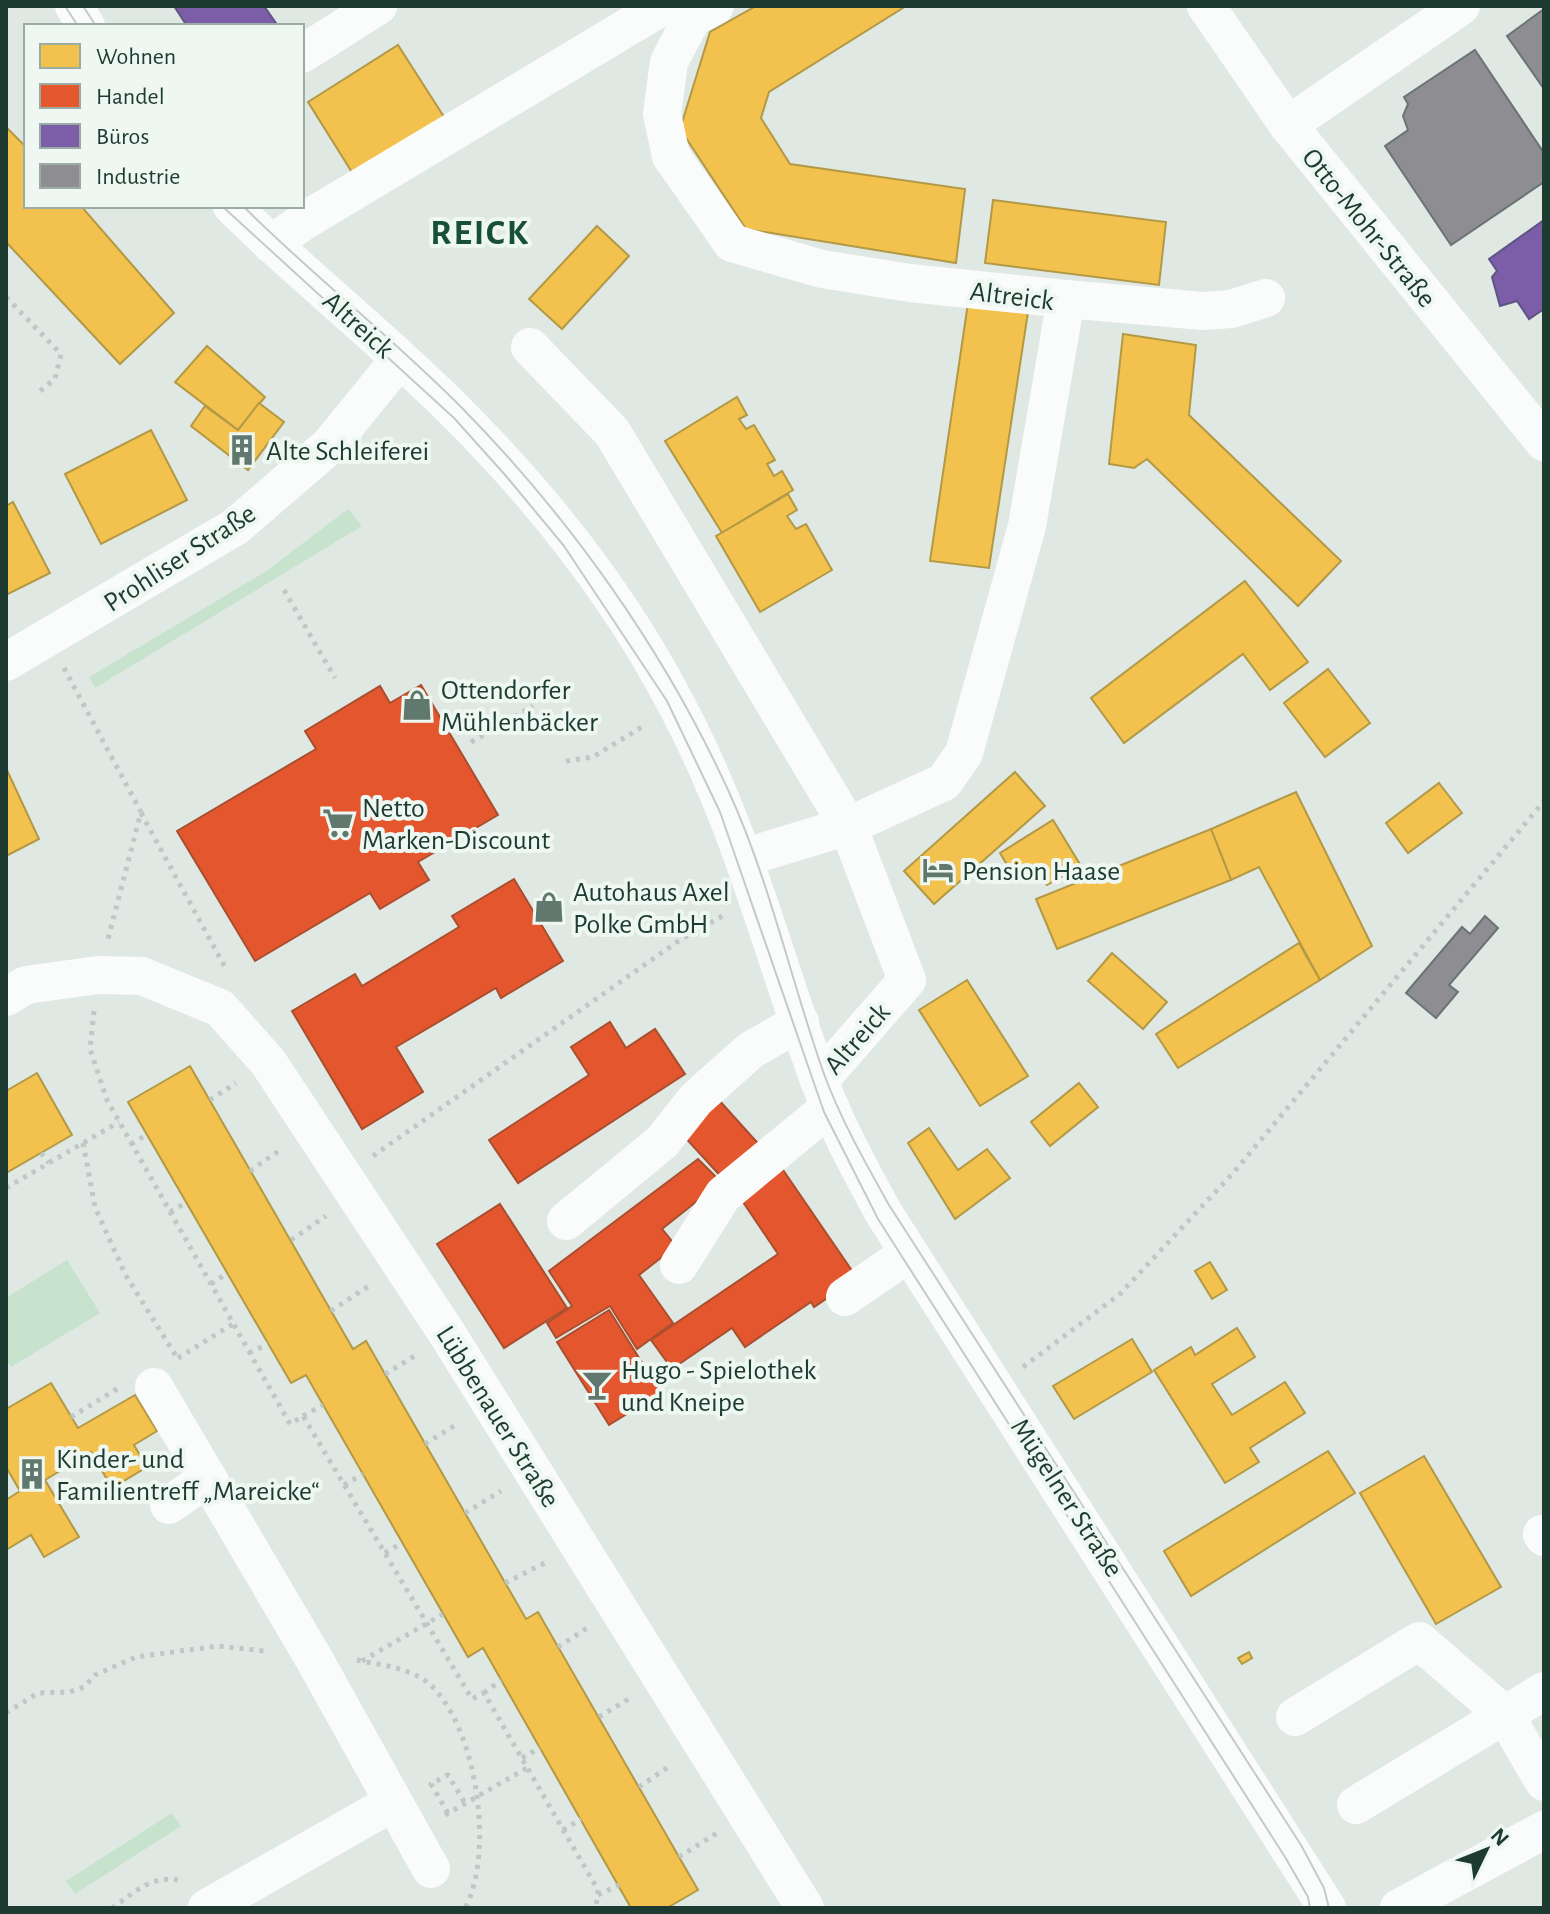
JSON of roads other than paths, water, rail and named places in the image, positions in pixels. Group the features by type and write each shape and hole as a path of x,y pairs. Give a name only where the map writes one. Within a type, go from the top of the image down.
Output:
{"street":[{"path":"74,6 85,24"},
{"path":"304,53 378,6"},
{"path":"282,254 304,221 663,6"},
{"name":"Altreick","path":"715,6 692,18 669,62 662,114 671,156 732,243 822,269 910,283 1066,299 1027,526 964,753 944,782 848,826 746,857"},
{"name":"Otto-Mohr-Straße","path":"1206,6 1288,125 1544,442"},
{"path":"1288,125 1461,6"},
{"name":"Altreick","path":"234,208 458,414 570,541 677,705 724,802 746,857 825,1094"},
{"path":"1066,299 1203,311 1231,309 1266,298"},
{"name":"Altreick","path":"530,347 612,432 848,826 907,980 825,1094"},
{"name":"Prohliser Straße","path":"6,662 235,527 329,446 399,360"},
{"name":"Lübbenauer Straße","path":"6,997 26,985 98,975 142,976 220,1008 268,1062 401,1265 805,1908"},
{"path":"566,1221 662,1142 696,1099 751,1050 800,1022"},
{"path":"679,1265 723,1195 825,1094"},
{"name":"Mügelner Straße","path":"825,1094 883,1212 1327,1908"},
{"path":"845,1297 909,1253"},
{"path":"154,1387 321,1671 431,1869"},
{"path":"169,1505 208,1478"},
{"path":"1295,1717 1419,1641 1505,1715 1544,1782"},
{"path":"1356,1805 1544,1691"},
{"path":"210,1906 392,1803"},
{"path":"1399,1908 1544,1830"}],"tram line":[{"path":"65,6 77,24"},
{"path":"83,6 95,24"},
{"path":"224,208 454,418 564,546 667,701 720,812 824,1112 878,1219 1285,1857 1308,1897 1310,1908"},
{"path":"245,208 462,408 541,495 645,637 703,739 744,826 824,1074 862,1157 889,1205 1301,1845 1324,1888 1329,1908"}],"place":[{"name":"Alte Schleiferei","path":"242,450"},
{"name":"Ottendorfer Mühlenbäcker","path":"417,705"},
{"name":"Netto Marken-Discount","path":"338,823"},
{"name":"Pension Haase","path":"938,870"},
{"name":"Autohaus Axel Polke GmbH","path":"549,907"},
{"name":"Hugo - Spielothek und Kneipe","path":"597,1385"},
{"name":"Kinder- und Familientreff „Mareicke“","path":"32,1474"}],"district":[{"name":"REICK","path":"480,231"}]}
